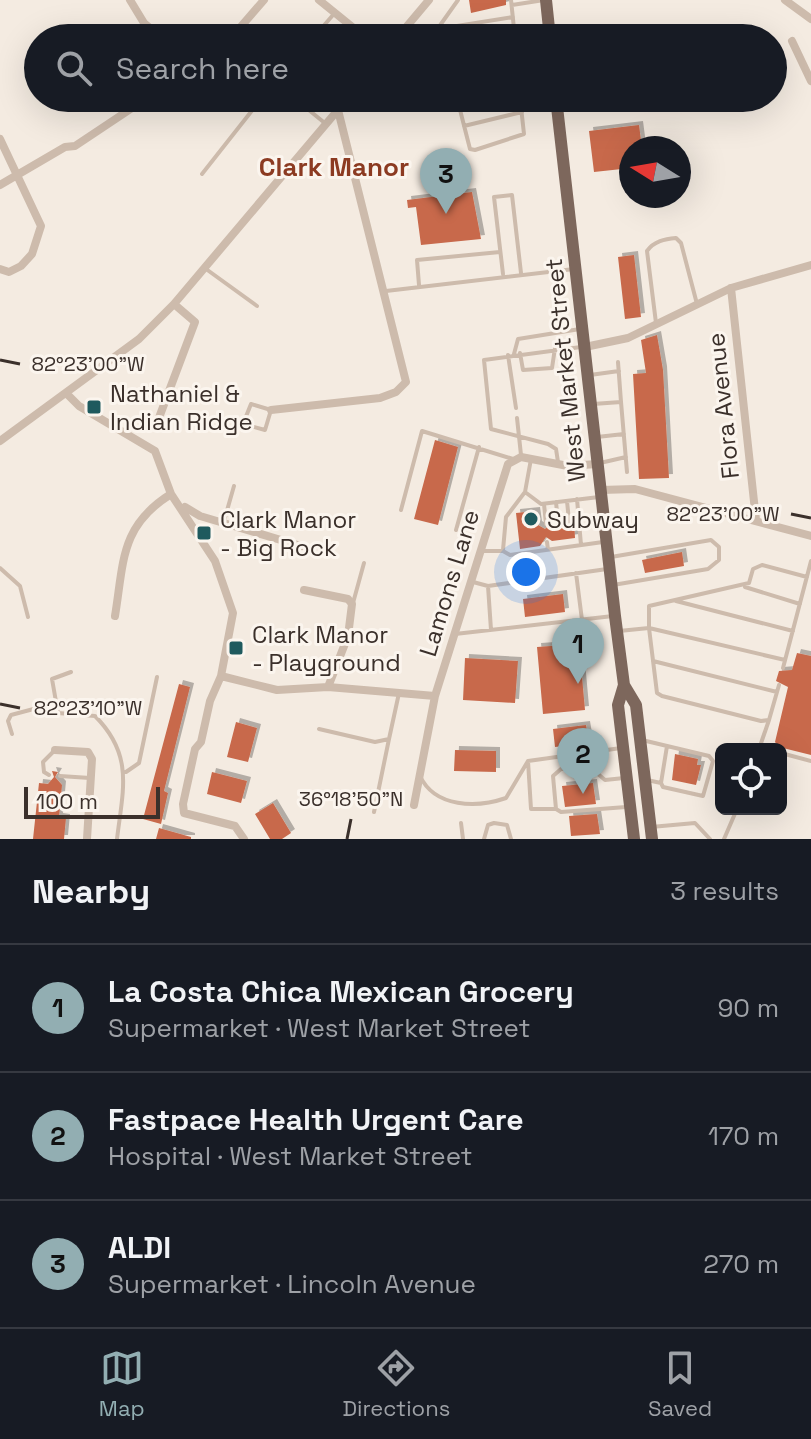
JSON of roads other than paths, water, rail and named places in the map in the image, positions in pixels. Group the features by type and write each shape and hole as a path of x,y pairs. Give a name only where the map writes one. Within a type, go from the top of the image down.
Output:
{"main road":[{"path":"545,0 546,24"},
{"name":"West Market Street","path":"558,112 608,563 624,685 636,705 651,833"},
{"name":"West Market Street","path":"624,685 618,705 634,839"}],"street":[{"path":"130,0 145,24"},
{"path":"243,24 264,0"},
{"path":"319,0 349,24"},
{"path":"409,24 429,0"},
{"path":"785,0 811,19"},
{"path":"792,41 811,81"},
{"path":"0,185 65,147 75,146 125,112"},
{"path":"0,441 139,339 174,304 336,112"},
{"path":"271,410 380,398 396,392 406,382 386,291 339,112"},
{"path":"0,139 41,226 27,260 9,272 0,269"},
{"path":"585,347 611,344 731,288 811,265"},
{"name":"Flora Avenue","path":"731,288 756,520"},
{"path":"157,423 195,322 174,304"},
{"path":"66,393 79,406 155,451 171,494 215,561 233,613 221,676 210,701 201,742 195,749 184,813 235,826 244,839"},
{"path":"522,458 558,464 597,464"},
{"name":"Lamons Lane","path":"414,805 435,696 453,635 508,464 522,458"},
{"path":"601,493 635,489 811,536"},
{"path":"115,616 127,539 149,508 171,494"},
{"path":"177,503 200,516 301,546"},
{"path":"304,590 348,599 352,604 348,636 328,687"},
{"path":"221,676 277,690 328,687 435,696"},
{"path":"55,750 88,752 92,759 87,839"}],"lane":[{"path":"441,24 458,0"},
{"path":"514,24 511,2 545,0"},
{"path":"325,24 335,13"},
{"path":"469,24 513,17"},
{"path":"202,174 251,112"},
{"path":"311,112 326,124"},
{"path":"460,112 470,149 524,134 522,112 464,126"},
{"path":"503,275 494,197 512,195 521,273"},
{"path":"656,323 647,251 651,245 676,238 685,254 697,304"},
{"path":"419,285 417,260 500,252"},
{"path":"204,268 257,306"},
{"path":"386,291 503,275 576,269"},
{"path":"516,408 514,354 518,339 583,329"},
{"path":"558,464 556,449 496,433 489,423 484,360 555,348 585,347"},
{"path":"514,354 523,370 552,368 555,348"},
{"path":"618,362 627,472"},
{"path":"588,375 619,371"},
{"path":"591,404 621,402"},
{"path":"251,404 271,410 265,430 243,424 251,404"},
{"path":"503,551 506,517 525,492 517,418"},
{"path":"401,510 422,431 522,458"},
{"path":"594,437 624,434"},
{"path":"456,530 479,447"},
{"path":"597,464 626,457"},
{"path":"223,523 234,486"},
{"path":"525,492 544,504 601,493"},
{"path":"577,499 581,545"},
{"path":"567,501 569,521"},
{"path":"556,502 558,522"},
{"path":"544,504 546,524"},
{"path":"571,539 571,546"},
{"path":"560,540 560,548"},
{"path":"470,582 488,586 576,573 711,540 719,547 719,560 708,569 611,586"},
{"path":"480,551 503,551 510,555 606,541"},
{"path":"547,542 548,550"},
{"path":"783,668 811,561"},
{"path":"352,604 364,563"},
{"path":"769,720 761,721 657,693 649,606 742,586 749,583 753,569 762,565 807,577"},
{"path":"0,568 20,586 28,617"},
{"path":"576,573 582,620"},
{"path":"488,586 491,630"},
{"path":"742,586 800,604"},
{"path":"674,600 793,631"},
{"path":"453,635 615,616"},
{"path":"617,631 649,628 785,660"},
{"path":"653,661 777,692"},
{"path":"71,672 52,679 58,713 95,716 108,729 126,772 117,839"},
{"path":"126,772 139,763 157,677"},
{"path":"763,743 779,685"},
{"path":"374,812 399,693"},
{"path":"12,734 8,721 11,715 56,703"},
{"path":"319,729 375,742 389,739"},
{"path":"641,740 709,756 713,761 703,796 663,787 661,783 645,779"},
{"path":"661,783 667,746"},
{"path":"528,761 623,748"},
{"path":"49,775 44,772 43,762 55,750"},
{"path":"787,755 811,761"},
{"path":"420,774 426,787 443,800 491,804 506,798 528,761"},
{"path":"528,761 531,809 556,809 561,812 630,806"},
{"path":"556,809 553,776 561,769 591,768 605,780 627,778"},
{"path":"60,776 91,778"},
{"path":"724,839 734,815"},
{"path":"461,823 463,839"},
{"path":"484,838 488,825 500,823 507,825 511,839"},
{"path":"651,833 695,823 710,839"}],"place":[{"name":"ALDI","path":"446,214"},
{"name":"Nathaniel & Indian Ridge","path":"94,407"},
{"name":"Subway","path":"531,519"},
{"name":"Clark Manor - Big Rock","path":"204,533"},
{"name":"Clark Manor - Playground","path":"236,648"},
{"name":"La Costa Chica Mexican Grocery","path":"578,684"},
{"name":"Fastpace Health Urgent Care","path":"583,794"}],"district":[{"name":"Clark Manor","path":"334,167"}]}
